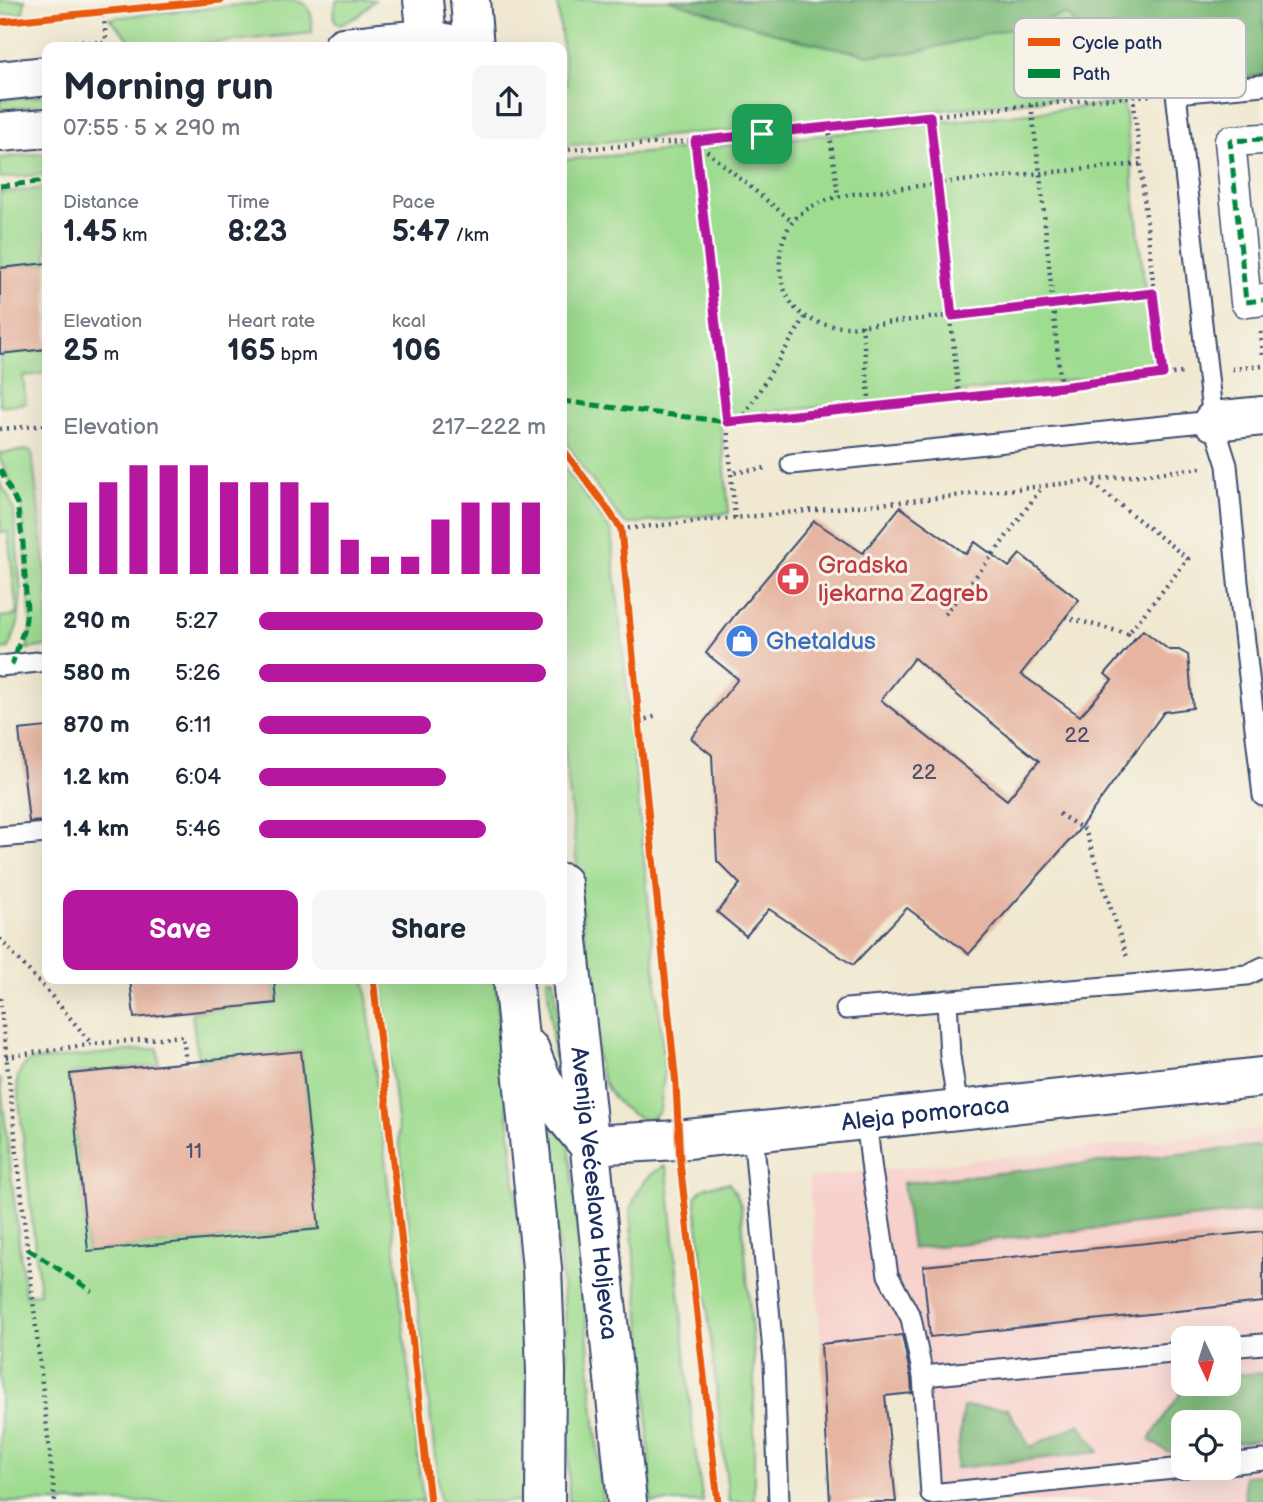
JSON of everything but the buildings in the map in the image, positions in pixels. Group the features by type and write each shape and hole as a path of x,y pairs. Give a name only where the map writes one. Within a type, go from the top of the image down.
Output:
{"street":[{"path":"423,0 437,42"},
{"path":"470,0 474,42"},
{"path":"0,81 42,77"},
{"path":"0,132 42,128"},
{"path":"1263,139 1230,141 1246,302 1263,300"},
{"path":"1213,421 1263,416"},
{"name":"Avenija Većeslava Holjevca","path":"567,932 627,1502"},
{"path":"514,990 536,1068 567,1121 589,1145"},
{"path":"514,990 542,1268 546,1371 545,1502"},
{"name":"Aleja pomoraca","path":"589,1145 678,1140 1263,1077"}],"lane":[{"path":"1177,98 1213,421 1227,465 1263,796"},
{"path":"791,464 1213,421"},
{"path":"0,666 42,662"},
{"path":"0,837 42,833"},
{"path":"846,1010 1247,975 1263,967"},
{"path":"947,1000 950,1056 958,1110"},
{"path":"866,1120 888,1275 911,1318 923,1376 931,1494 1171,1469"},
{"path":"753,1132 774,1363 779,1502"},
{"path":"1241,1347 1263,1344"},
{"path":"923,1376 1171,1353"},
{"path":"1241,1463 1263,1460"}],"path":[{"path":"103,11 106,39"},
{"path":"567,150 695,141 1102,98"},
{"path":"727,422 1163,374 1133,98"},
{"path":"1031,105 1061,387"},
{"path":"930,116 959,397"},
{"path":"830,127 838,197"},
{"path":"695,141 793,222"},
{"path":"695,141 727,422 735,519"},
{"path":"1140,163 838,197 802,212 786,232 779,257 782,282 795,308 820,323 835,327 1153,293"},
{"path":"741,420 806,316"},
{"path":"862,325 870,407"},
{"path":"0,429 42,425"},
{"path":"731,474 791,464"},
{"path":"621,529 1227,465"},
{"path":"1091,481 1188,559 1128,634"},
{"path":"946,614 1042,486"},
{"path":"615,521 621,529 622,543"},
{"path":"1065,618 1128,634 1135,640"},
{"path":"637,708 640,735"},
{"path":"639,722 658,716"},
{"path":"1059,814 1085,830 1136,984"},
{"path":"0,939 92,1044"},
{"path":"0,998 55,1502"},
{"path":"6,1057 92,1044 183,1036 186,1062"}],"shaded area":[{"path":"1263,1129 1263,1502 938,1502 914,1334 821,1344 809,1178"}],"green space":[{"path":"0,0 25,0 23,13 0,15"},
{"path":"291,0 304,3 310,10 312,33 223,42 132,42 109,18"},
{"path":"337,0 375,0 358,16 340,25 334,14"},
{"path":"557,0 669,0 795,39 870,55 916,52 1014,27 1014,98 1066,98 567,146 567,42 562,42"},
{"path":"669,0 1263,0 1263,75 1246,77 1246,18 1071,18 1067,14 1051,18 1014,18 1014,27 916,52 870,55 795,39"},
{"path":"1067,14 1071,18 1051,18"},
{"path":"42,96 42,106 0,110 0,100"},
{"path":"1123,104 1153,364 1148,371 864,403 720,416 729,513 630,524 623,522 579,463 567,442 567,160"},
{"path":"42,154 42,174 0,178 0,158"},
{"path":"42,189 42,264 0,268 0,193"},
{"path":"42,350 42,374 23,376 26,403 0,406 0,354"},
{"path":"28,450 32,452 42,539 42,647 27,649 31,627 22,507 0,459 0,453"},
{"path":"567,471 611,531 665,1067 660,1111 646,1120 620,1105 608,1090 598,1063 567,772"},
{"path":"0,483 14,511 21,593 18,624 9,648 0,649 0,617 17,615 8,532 0,532"},
{"path":"274,984 366,984 423,1502 0,1502 0,1077 25,1295 40,1293 17,1082 24,1065 30,1061 158,1048 159,1065 70,1074 88,1251 318,1229 301,1051 198,1061 192,1012 276,1003"},
{"path":"382,984 496,984 526,1295 525,1502 440,1502"},
{"path":"548,984 555,984 561,1058 554,1056"},
{"path":"548,1121 569,1143 603,1502 569,1502 567,1342"},
{"path":"1263,1145 1263,1210 912,1249 903,1183"},
{"path":"664,1166 667,1169 694,1443 703,1502 651,1502 645,1369 630,1214 641,1186"},
{"path":"729,1183 741,1206 754,1357 754,1502 729,1502 695,1199 704,1188"},
{"path":"1263,1373 1263,1439 1241,1442 1241,1410 1171,1410 1171,1452 1149,1440 1179,1396 1241,1396 1241,1374"},
{"path":"963,1407 1007,1408 1030,1447 1080,1424 1099,1452 956,1468"},
{"path":"1263,1475 1263,1502 1245,1502 1244,1476"}],"marked path":[{"path":"1263,139 1230,141 1246,302 1263,300"},
{"path":"0,186 42,182"},
{"path":"567,402 727,422"},
{"path":"0,469 17,504 23,543 27,611 12,665"},
{"path":"28,1249 92,1291"}],"cycle path":[{"path":"0,22 221,0"},
{"path":"567,455 621,529 676,1085 680,1162 718,1502"},
{"path":"374,984 430,1502"}],"place":[{"name":"Gradska ljekarna Zagreb","path":"793,579"},
{"name":"Ghetaldus","path":"742,641"}],"route":[{"path":"930,116 952,316 1153,293 1163,374 727,422 695,141 762,134 930,116"}]}
